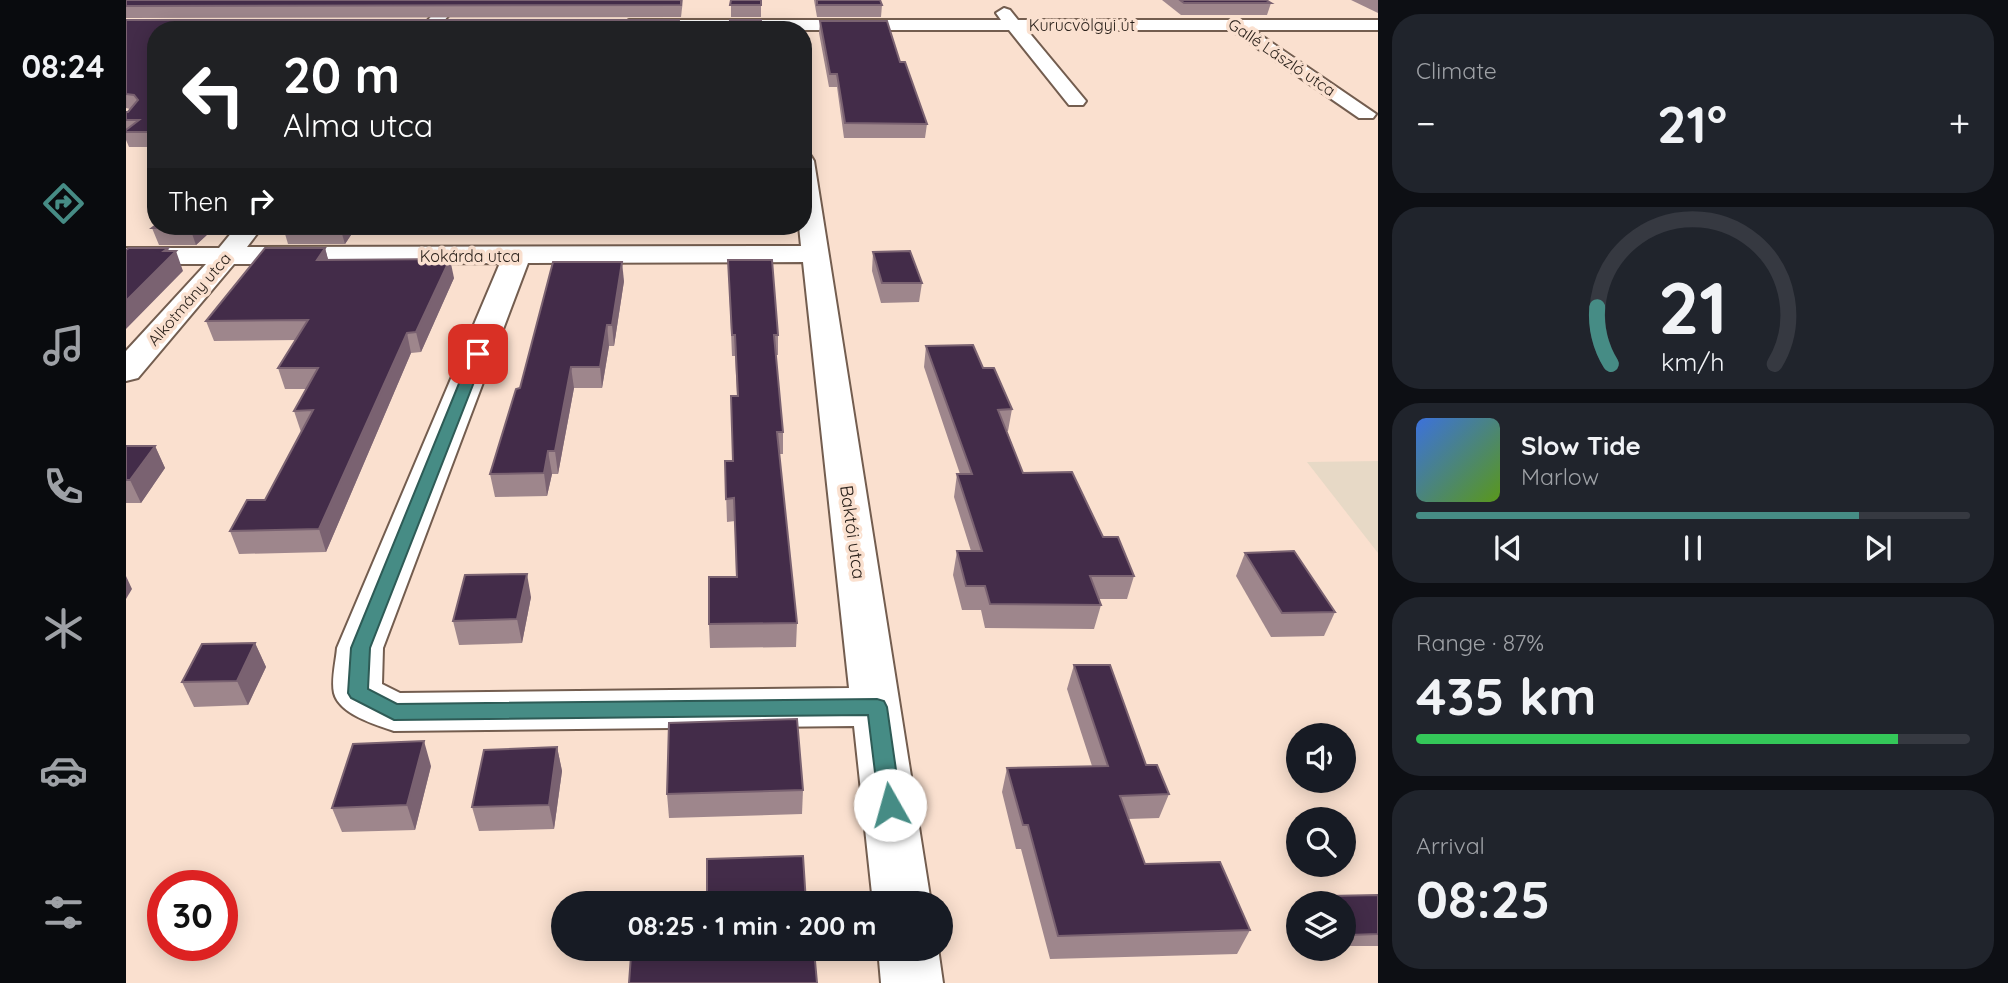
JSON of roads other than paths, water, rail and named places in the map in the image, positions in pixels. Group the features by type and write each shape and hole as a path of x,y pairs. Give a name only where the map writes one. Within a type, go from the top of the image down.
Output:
{"street":[{"path":"430,21 454,0"},
{"path":"994,0 1076,100"},
{"name":"Gallé László utca","path":"1208,6 1366,114"},
{"name":"Kurucvölgyi út","path":"614,18 742,21"},
{"name":"Kurucvölgyi út","path":"812,22 1378,25"},
{"name":"Alkotmány utca","path":"126,371 243,235"},
{"name":"Baktói utca","path":"812,235 900,891"},
{"name":"Kokárda utca","path":"126,256 814,254"},
{"path":"517,256 360,648 358,693 394,712 877,707"},
{"path":"909,961 912,983"}]}
